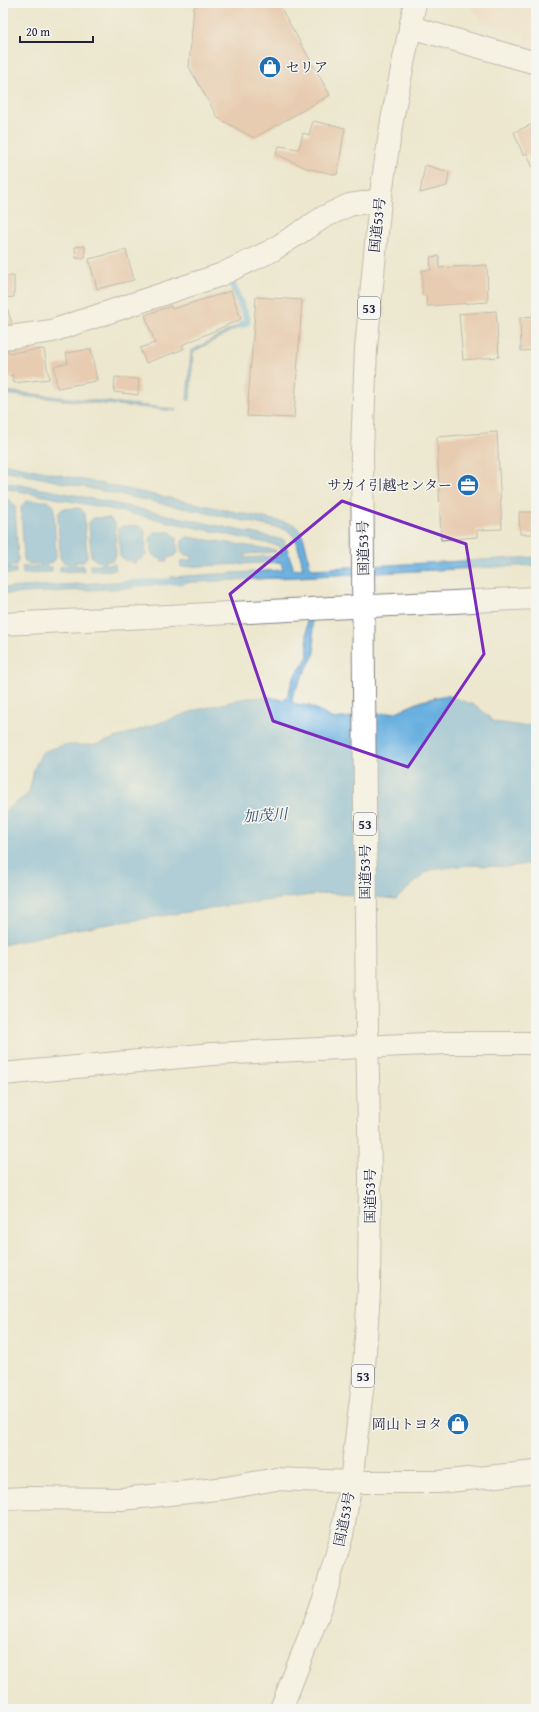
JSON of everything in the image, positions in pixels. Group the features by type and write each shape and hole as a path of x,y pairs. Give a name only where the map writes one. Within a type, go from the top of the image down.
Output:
{"main road":[{"name":"国道53号","path":"281,1709 323,1602 342,1535 351,1482 363,1382 369,1291 370,1174 367,1039 362,443 366,342 380,200 415,3"},
{"path":"410,27 536,63"},
{"path":"3,338 58,329 220,275 271,251 324,217 349,205 380,200"},
{"path":"3,624 363,612 536,598"},
{"path":"3,1074 367,1039 447,1043 536,1043"},
{"path":"3,1499 122,1499 226,1488 276,1479 351,1482 439,1482 536,1472"}],"highlighted area":[{"path":"342,501 466,544 484,654 408,767 273,721 230,594"}],"shaded area":[{"path":"477,3 536,3 536,48 525,45 525,34 483,22 471,7"}],"water":[{"path":"247,320 248,322 193,352 190,400 187,400 191,351"},
{"path":"3,391 176,409 176,411 3,394"},
{"path":"3,463 293,524 301,532 310,566 313,569 536,557 536,565 177,583 170,577 283,570 281,562 181,567 180,561 192,560 192,556 185,555 181,551 182,541 187,537 276,550 276,552 245,554 245,558 280,556 280,546 100,507 3,488 3,482 70,494 284,540 294,570 303,568 296,541 287,530 3,470"},
{"path":"3,500 10,500 15,505 18,561 15,566 9,566 9,569 16,569 16,574 3,574 3,569 5,569 3,566"},
{"path":"26,501 47,501 54,506 56,558 51,563 46,564 47,567 52,567 52,572 23,574 22,567 41,567 41,564 29,564 24,560 21,507"},
{"path":"80,508 84,512 87,557 83,562 75,562 76,566 83,565 84,571 60,572 60,567 71,565 70,563 64,563 60,558 58,514 62,509"},
{"path":"93,518 110,518 115,524 116,556 112,561 105,561 105,565 115,564 116,570 91,571 90,565 101,565 100,561 96,561 91,556 89,523"},
{"path":"122,526 140,526 145,531 146,555 142,559 136,559 136,563 131,563 130,560 127,561 120,556 118,529"},
{"path":"154,532 170,532 176,537 178,553 167,558 167,561 162,561 161,558 156,558 151,553 150,538"},
{"path":"133,581 132,588 3,594 3,588"},
{"name":"加茂川","path":"306,614 311,614 315,653 293,694 292,701 295,704 310,706 333,719 396,712 422,701 446,695 477,706 494,722 523,726 536,723 536,863 506,867 468,865 429,870 396,899 328,893 232,905 64,931 3,945 3,812 29,793 34,769 42,752 64,745 95,745 197,710 246,698 269,697 283,700 287,697 294,677 308,656"}],"building":[{"path":"202,3 278,3 330,95 254,138 218,118 189,67 194,7"},
{"path":"313,121 345,128 337,175 306,168 276,154 279,146 299,149 303,133 309,135"},
{"path":"536,123 536,167 533,168 527,153 523,155 514,132"},
{"path":"425,165 449,172 447,186 420,193"},
{"path":"85,246 85,258 76,258 75,247"},
{"path":"126,250 134,280 97,289 89,259"},
{"path":"439,256 439,268 487,265 488,302 427,306 426,295 422,295 422,270 431,270 430,257"},
{"path":"3,276 14,276 14,297 4,298 13,327 3,329"},
{"path":"231,291 241,319 182,345 184,349 146,363 140,348 155,343 145,315 171,306 172,309"},
{"path":"256,297 302,300 294,418 247,416"},
{"path":"496,311 499,357 463,360 459,314"},
{"path":"536,316 536,350 521,351 520,317"},
{"path":"7,348 8,353 44,349 49,379 14,383 13,375 3,376 3,349"},
{"path":"91,349 97,381 57,388 54,366 68,363 66,353"},
{"path":"115,377 139,379 138,395 114,392"},
{"path":"497,432 502,529 477,530 477,537 441,540 437,437"},
{"path":"519,512 532,512 533,534 520,534"}],"waterway":[{"path":"227,277 229,277 247,318 247,322 241,325"},
{"path":"123,584 182,581"}],"place":[{"name":"セリア","path":"270,67"},
{"name":"サカイ引越センター","path":"468,485"},
{"name":"岡山トヨタ","path":"458,1424"}]}
